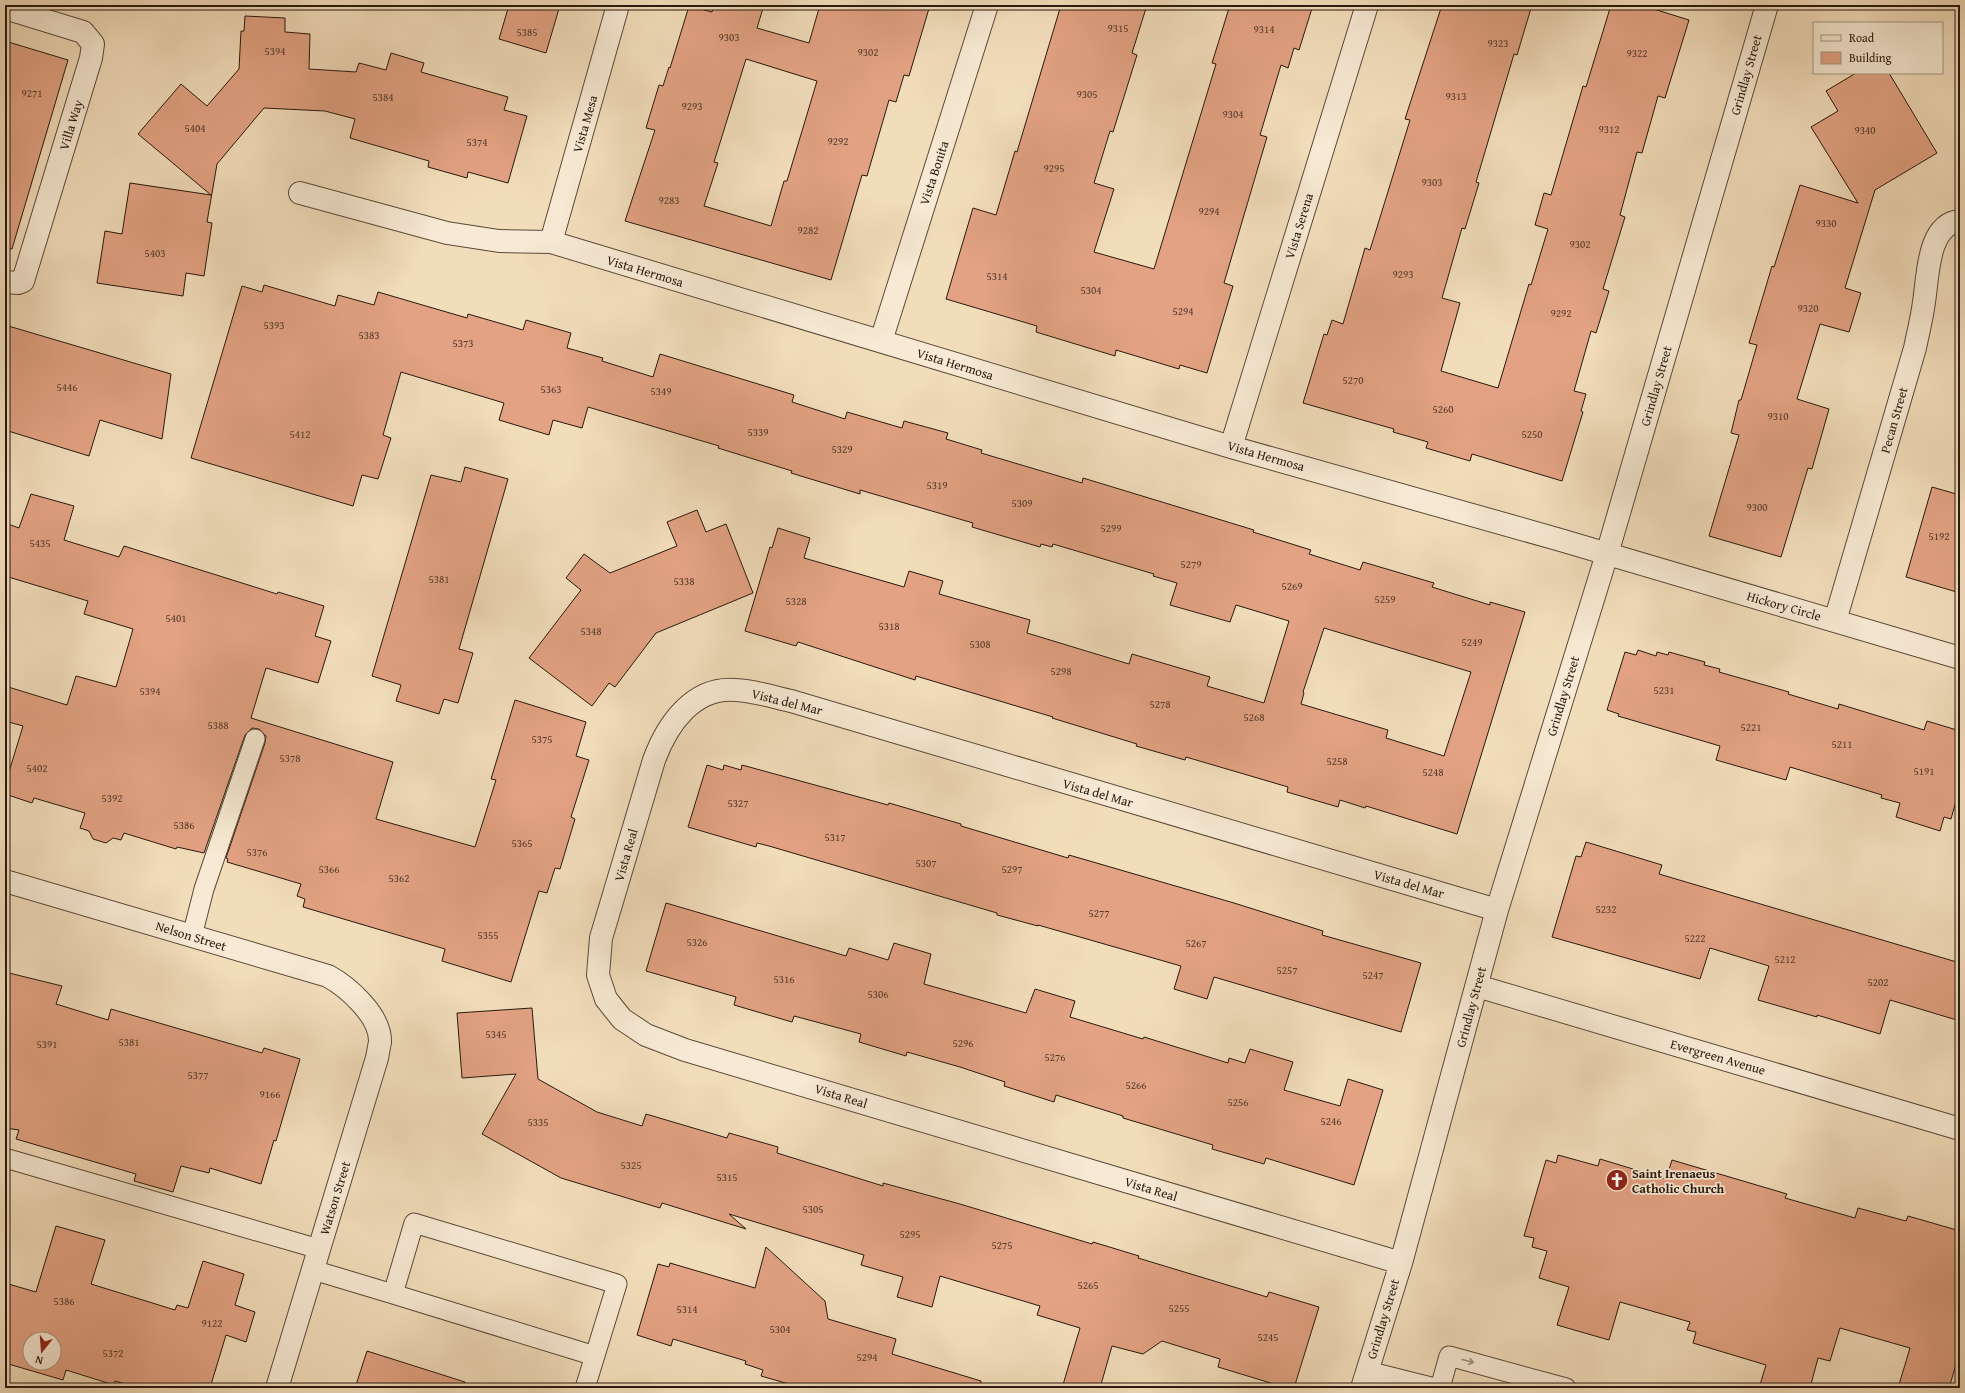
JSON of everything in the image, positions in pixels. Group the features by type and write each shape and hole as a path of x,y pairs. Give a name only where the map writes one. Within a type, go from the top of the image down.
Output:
{"street":[{"name":"Vista Mesa","path":"551,242 618,5"},
{"name":"Vista Bonita","path":"881,342 987,5"},
{"name":"Vista Serena","path":"1231,447 1367,5"},
{"name":"Grindlay Street","path":"1365,1379 1401,1263 1497,910 1607,554 1767,5"},
{"name":"Villa Way","path":"5,8 83,32 93,44 91,58 23,281 18,283 5,282"},
{"name":"Vista Hermosa","path":"300,192 447,233 499,241 551,242 1231,447 1607,554"},
{"name":"Pecan Street","path":"1835,621 1915,348 1924,303 1927,266 1937,237 1956,221"},
{"name":"Hickory Circle","path":"1607,554 1960,658"},
{"name":"Vista del Mar","path":"699,699 715,692 736,689 791,702 1497,910"},
{"name":"Vista Real","path":"699,699 683,710 662,740 654,760 602,938 598,975 606,999 622,1019 646,1035 685,1050 1401,1263"},
{"name":"Nelson Street","path":"5,881 328,976 344,984 367,1009"},
{"name":"Evergreen Avenue","path":"1477,986 1960,1129"},
{"name":"Watson Street","path":"277,1388 377,1058 380,1041 375,1024 367,1009"}],"lane":[{"path":"192,936 204,889 255,739"},
{"path":"5,1158 319,1249"},
{"path":"393,1294 414,1223 616,1284 585,1388"},
{"path":"313,1270 594,1356"},
{"path":"1440,1388 1449,1356 1566,1388"},
{"path":"1365,1379 1435,1388"}],"building":[{"path":"509,5 560,5 546,53 499,39"},
{"path":"714,5 764,5 757,28 809,43 820,5 930,5 909,76 904,75 896,102 889,100 867,176 862,175 831,280 625,221 655,130 646,128 659,85 663,86 669,67 670,68 689,6 712,12","holes":["746,59 817,81 787,181 784,181 771,226 704,206 718,163 714,162"]},
{"path":"1061,5 1147,5 1132,53 1137,55 1113,132 1110,131 1094,183 1114,189 1094,252 1154,269 1216,64 1212,63 1230,5 1313,5 1299,50 1294,48 1288,68 1281,65 1260,135 1267,137 1224,283 1233,286 1207,373 1180,365 1179,369 1116,350 1115,356 1036,332 1037,326 946,299 973,208 996,215 1015,151 1017,152"},
{"path":"1442,5 1532,5 1517,55 1514,54 1476,182 1479,183 1465,229 1462,228 1442,298 1460,303 1441,371 1498,388 1529,284 1531,285 1548,229 1535,225 1544,193 1551,195 1583,86 1586,87 1611,5 1641,5 1689,20 1665,98 1658,96 1642,153 1637,152 1620,215 1625,217 1603,289 1609,291 1596,333 1591,331 1574,391 1586,394 1581,411 1583,412 1562,481 1472,454 1470,461 1426,448 1428,442 1393,432 1394,429 1303,403 1324,334 1327,335 1332,320 1343,324 1365,248 1370,250 1410,120 1405,119"},
{"path":"245,16 285,18 285,32 310,34 309,69 356,72 359,63 386,70 391,53 424,63 421,72 508,97 504,110 527,116 508,183 468,172 467,178 428,167 429,161 350,138 355,119 325,111 264,108 217,164 207,222 212,223 204,276 186,273 183,296 97,283 105,231 122,234 130,183 211,195 138,134 181,84 207,106 239,69 241,31 244,31"},
{"path":"5,41 68,60 12,249 5,248"},
{"path":"1854,74 1890,74 1937,153 1875,190 1845,288 1861,293 1849,332 1820,324 1797,399 1829,409 1812,469 1808,468 1781,557 1709,536 1739,435 1731,433 1739,400 1741,400 1757,345 1749,343 1772,266 1774,267 1800,185 1858,203 1811,127 1838,111 1826,91"},
{"path":"264,285 335,306 338,295 374,305 378,292 467,318 468,314 523,330 526,320 571,333 567,348 603,358 602,361 653,377 660,354 794,395 792,402 845,419 847,412 902,428 904,421 948,433 946,439 982,450 981,453 1082,483 1083,478 1254,530 1253,532 1311,550 1309,554 1360,570 1363,562 1434,583 1432,587 1490,605 1490,602 1525,612 1457,834 1366,806 1365,808 1340,800 1338,807 1287,792 1288,787 1186,757 1185,760 1136,746 1137,744 1052,718 1053,717 916,676 915,680 798,642 796,646 745,631 770,547 772,548 778,528 810,538 804,558 904,587 909,571 943,581 939,594 1030,620 1027,633 1129,664 1132,654 1210,677 1207,686 1264,703 1289,621 1236,605 1230,622 1170,605 1177,583 1153,576 1154,574 1053,544 1052,547 1041,544 1040,547 972,527 973,523 860,490 860,494 791,473 792,471 718,448 719,446 588,407 582,428 553,420 549,435 499,420 504,403 401,372 383,435 391,438 378,479 362,475 353,506 191,458 242,286 262,292","holes":["1324,628 1471,672 1444,756 1386,738 1388,730 1301,704 1303,692"]},
{"path":"5,325 171,374 162,439 100,420 89,456 5,430"},
{"path":"465,467 508,479 459,649 473,653 458,703 444,699 439,714 396,701 401,685 372,676 431,475 461,482"},
{"path":"1932,487 1960,495 1960,593 1906,577"},
{"path":"31,494 74,506 64,540 119,557 124,546 277,594 278,592 324,606 315,636 331,641 318,683 266,668 251,718 393,762 376,819 475,847 496,780 491,779 515,700 586,722 576,756 589,760 571,817 575,819 560,869 555,868 547,893 539,891 511,982 442,961 445,949 303,907 305,899 297,896 301,884 227,862 228,859 226,858 265,743 266,736 259,729 252,728 245,735 204,853 177,847 176,849 124,833 121,840 113,838 106,843 93,839 89,831 80,828 85,813 34,798 32,803 5,794 5,785 23,726 5,721 5,686 67,705 76,676 116,687 133,629 84,614 88,601 5,576 5,523 19,528"},
{"path":"697,510 706,532 726,524 753,593 656,633 615,687 609,683 592,706 529,658 581,590 566,578 584,554 610,573 677,546 667,522"},
{"path":"1638,650 1656,656 1657,652 1668,655 1669,652 1705,662 1704,665 1720,669 1719,672 1789,692 1788,694 1838,709 1839,704 1924,730 1927,721 1960,731 1960,787 1951,819 1944,817 1940,831 1896,817 1900,803 1881,798 1882,795 1790,767 1786,780 1716,760 1720,746 1618,716 1619,714 1607,710 1625,652 1636,655"},
{"path":"707,765 723,770 724,765 741,770 742,765 888,805 889,803 1068,858 1069,855 1234,903 1323,931 1322,935 1421,963 1401,1032 1214,977 1207,999 1174,989 1181,966 1038,925 997,915 997,913 769,846 757,843 756,847 688,827"},
{"path":"1586,842 1662,865 1659,874 1960,963 1960,1021 1890,1000 1880,1034 1817,1015 1817,1017 1758,1000 1769,966 1710,948 1700,979 1552,937 1576,856 1581,857"},
{"path":"666,903 846,956 849,948 888,960 894,943 931,954 924,984 1026,1013 1035,989 1075,1001 1070,1017 1143,1039 1144,1037 1228,1063 1229,1058 1245,1063 1250,1049 1293,1062 1284,1090 1340,1106 1348,1079 1383,1090 1354,1185 1266,1158 1264,1164 1212,1149 1213,1145 1123,1118 1123,1116 1056,1095 1054,1102 1004,1086 1005,1082 960,1067 907,1052 906,1056 859,1042 861,1034 794,1016 792,1022 734,1005 736,997 646,971"},
{"path":"5,972 62,986 56,1004 108,1020 111,1009 262,1053 264,1048 300,1059 276,1141 274,1140 261,1184 210,1168 209,1173 181,1166 173,1192 134,1181 136,1174 16,1139 19,1130 5,1128"},
{"path":"532,1008 538,1079 597,1112 642,1126 646,1114 727,1138 729,1133 778,1147 777,1153 883,1186 883,1183 960,1204 1092,1244 1093,1242 1139,1256 1138,1258 1267,1297 1269,1292 1319,1307 1294,1388 1287,1388 1218,1367 1220,1359 1162,1341 1143,1354 1112,1346 1100,1388 1062,1388 1080,1328 1037,1315 1040,1306 940,1276 932,1307 897,1297 903,1277 861,1265 864,1255 729,1214 746,1229 662,1203 660,1208 561,1178 482,1134 516,1074 462,1078 457,1013"},
{"path":"1558,1155 1598,1166 1600,1159 1666,1179 1672,1160 1787,1194 1785,1198 1855,1218 1858,1208 1906,1221 1908,1216 1960,1231 1960,1351 1949,1388 1898,1388 1910,1348 1840,1328 1830,1361 1818,1358 1810,1388 1759,1388 1766,1365 1693,1343 1696,1332 1687,1330 1690,1322 1620,1302 1609,1340 1557,1325 1569,1287 1539,1278 1547,1251 1532,1247 1534,1238 1524,1236 1546,1160 1556,1163"},
{"path":"56,1226 105,1240 91,1284 175,1310 177,1305 188,1308 203,1261 244,1274 235,1305 255,1312 246,1342 226,1335 210,1388 139,1388 115,1381 114,1385 66,1370 63,1380 32,1371 62,1371 62,1331 22,1331 22,1368 5,1363 5,1283 36,1292"},
{"path":"766,1247 825,1301 828,1319 896,1339 892,1354 981,1381 980,1388 803,1388 761,1376 763,1370 745,1364 746,1361 673,1339 671,1346 637,1335 658,1264 669,1267 670,1263 755,1288"},
{"path":"367,1351 465,1382 464,1388 355,1388"}],"place":[{"name":"Saint Irenaeus Catholic Church","path":"1617,1180"}]}
